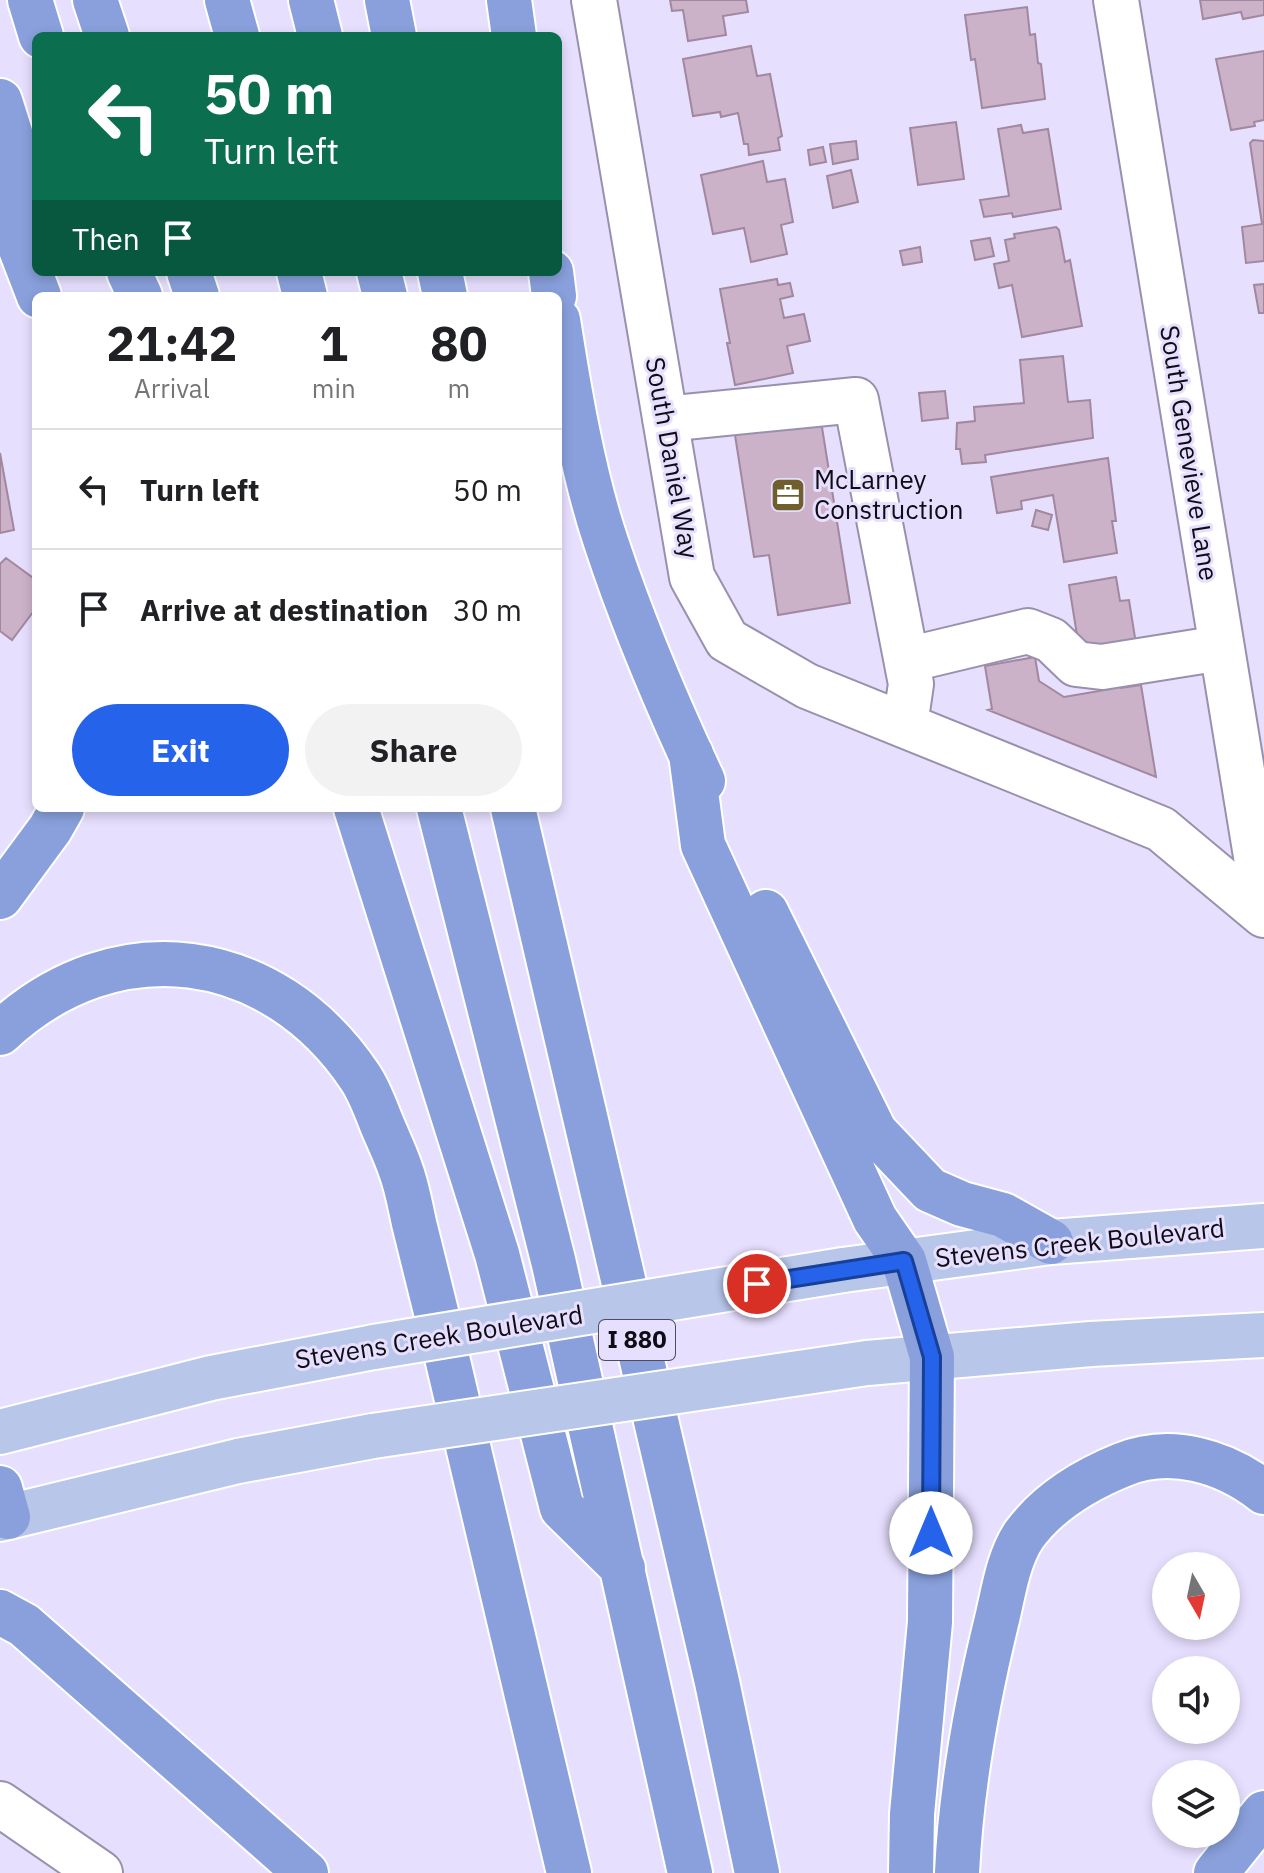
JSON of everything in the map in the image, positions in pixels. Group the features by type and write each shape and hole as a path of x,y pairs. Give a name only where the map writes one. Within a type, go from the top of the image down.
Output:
{"highway":[{"path":"30,0 40,32"},
{"path":"95,0 106,32"},
{"path":"227,0 236,32"},
{"path":"311,0 319,32"},
{"path":"387,0 393,32"},
{"path":"509,0 513,32"},
{"path":"0,101 32,202"},
{"path":"0,195 37,292"},
{"path":"562,347 605,540 638,630 691,754 875,1132 930,1190 962,1204 1003,1215 1051,1242"},
{"path":"691,754 703,845 875,1219 904,1261 932,1357 930,1622 912,1814 911,1873"},
{"path":"0,897 60,812"},
{"path":"357,812 497,1254 562,1508 623,1568"},
{"name":"I 880","path":"440,812 554,1264 690,1873"},
{"name":"I 880","path":"514,812 717,1682 757,1873"},
{"path":"0,1033 21,1013 66,987 114,969 167,962 209,967 255,984 297,1010 332,1041 362,1079 401,1170 569,1873"},
{"path":"957,1873 959,1821 982,1682 1008,1573 1024,1535 1065,1493 1140,1458 1180,1456 1223,1467 1264,1492"},
{"path":"0,1612 24,1625 306,1873"},
{"path":"1216,1873 1264,1813"}],"main road":[{"name":"Stevens Creek Boulevard","path":"0,1432 211,1378 351,1350 904,1261 1051,1242 1264,1226"},
{"path":"3,1508 373,1436 867,1363 1091,1344 1264,1335"}],"street":[{"name":"South Daniel Way","path":"594,0 692,577 727,640 807,686 1161,829 1264,915"},
{"name":"South Genevieve Lane","path":"1116,0 1264,905"},
{"path":"665,419 856,400 911,684 905,725"},
{"path":"907,660 1028,631 1051,640 1076,664 1102,667 1221,648"},
{"path":"0,1804 100,1873"}],"building":[{"path":"670,0 746,0 748,12 723,16 726,35 688,41 683,10 672,11"},
{"path":"1200,0 1264,0 1264,15 1243,19 1241,12 1203,19"},
{"path":"1027,7 1030,35 1035,34 1038,63 1041,64 1045,99 982,108 965,15"},
{"path":"751,46 757,76 770,74 782,136 778,138 780,150 749,155 738,113 721,117 720,112 693,116 683,59"},
{"path":"1264,51 1264,120 1254,122 1255,126 1231,130 1216,59"},
{"path":"956,122 964,179 918,185 910,128"},
{"path":"1021,125 1023,133 1048,129 1061,209 1013,217 1012,213 984,217 980,200 1009,196 998,129"},
{"path":"1253,140 1264,141 1264,261 1246,263 1242,227 1262,224 1250,143"},
{"path":"856,141 858,159 833,164 830,144"},
{"path":"823,147 826,162 810,165 808,150"},
{"path":"763,161 767,182 785,179 793,222 781,225 787,254 751,262 744,228 713,234 701,175"},
{"path":"851,170 858,202 833,208 827,176"},
{"path":"1056,227 1065,262 1070,260 1082,326 1022,337 1012,285 999,288 994,264 1009,261 1005,240 1015,238 1014,234"},
{"path":"990,238 994,256 975,260 971,241"},
{"path":"920,247 922,262 903,265 900,251"},
{"path":"777,279 778,285 790,283 793,296 780,299 784,318 804,314 810,341 787,346 793,373 735,385 720,289"},
{"path":"1264,284 1264,313 1259,313 1254,285"},
{"path":"1063,356 1068,402 1090,400 1093,438 985,455 986,462 962,464 960,449 956,449 957,423 975,421 974,407 1024,403 1020,360"},
{"path":"945,391 948,418 922,421 919,393"},
{"name":"McLarney Construction","path":"821,421 850,603 778,615 769,555 754,557 735,435"},
{"path":"0,453 14,530 0,533"},
{"path":"1108,458 1117,553 1064,562 1053,495 1021,501 1022,509 997,513 991,477"},
{"path":"1036,510 1052,515 1048,530 1032,526"},
{"path":"6,558 32,577 32,613 12,640 0,631 0,564"},
{"path":"1116,577 1120,601 1129,600 1136,644 1080,654 1069,585"},
{"path":"1035,657 1039,681 1064,697 1111,689 1110,682 1119,680 1121,688 1141,685 1156,777 988,710 992,709 985,666"}],"place":[{"name":"McLarney Construction","path":"788,495"}],"route":[{"path":"757,1284 904,1261 932,1357 931,1533"}]}
